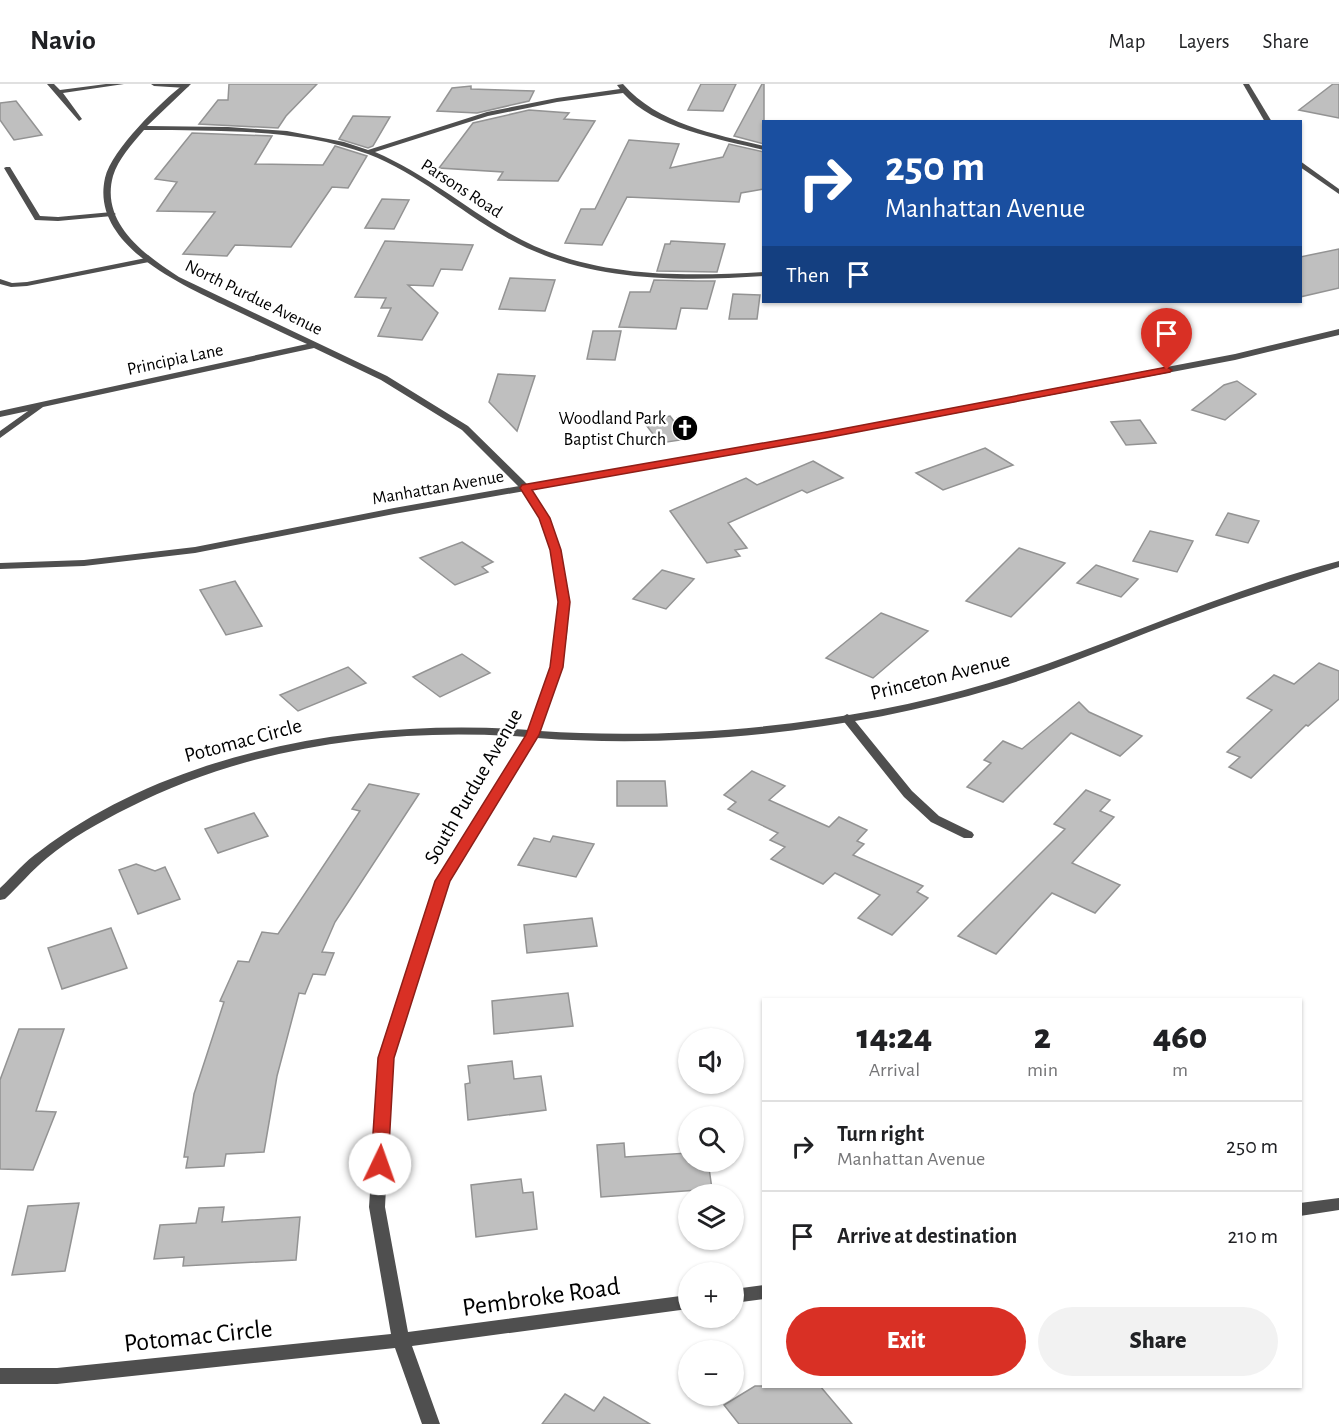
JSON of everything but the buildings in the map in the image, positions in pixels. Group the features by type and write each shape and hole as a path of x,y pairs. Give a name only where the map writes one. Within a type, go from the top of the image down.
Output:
{"street":[{"path":"50,84 59,92 79,119"},
{"path":"59,92 121,84"},
{"path":"157,84 187,85"},
{"path":"1246,84 1268,120"},
{"name":"North Purdue Avenue","path":"187,85 142,128 117,161 109,178 107,195 117,227 146,260 176,279 384,378 465,428 526,488"},
{"path":"369,152 487,114 621,87 662,116 718,137 762,148"},
{"name":"Parsons Road","path":"142,128 277,133 369,152 412,173 509,236 547,254 591,267 640,274 713,277 762,274"},
{"path":"1302,164 1339,192"},
{"path":"8,168 38,218 58,219 112,214"},
{"path":"0,281 11,285 27,284 146,260"},
{"name":"Manhattan Avenue","path":"0,566 84,563 195,550 1211,362 1339,332"},
{"name":"Principia Lane","path":"0,414 316,345"},
{"name":"Principia Lane","path":"0,435 42,405"},
{"name":"South Purdue Avenue","path":"431,1424 401,1340 377,1207 386,1058 443,881 533,735 556,667 564,602 555,550 544,518 526,488"},
{"name":"Princeton Avenue","path":"533,735 681,736 847,718 923,704 1013,679 1187,614 1339,564"},
{"path":"847,718 908,794 935,819 968,835"},
{"name":"Potomac Circle","path":"0,896 28,867 77,831 108,813 188,777 250,757 322,742 397,732 462,730 533,735"},
{"path":"1302,1210 1339,1203"},
{"path":"744,1295 762,1292"},
{"name":"Pembroke Road","path":"401,1340 678,1303"},
{"name":"Potomac Circle","path":"0,1376 57,1376 401,1340"}],"place":[{"name":"Woodland Park Baptist Church","path":"685,428"}],"route":[{"path":"380,1164 386,1058 443,881 533,735 556,667 562,634 564,602 555,550 544,518 526,488 826,435 1167,370"}]}
